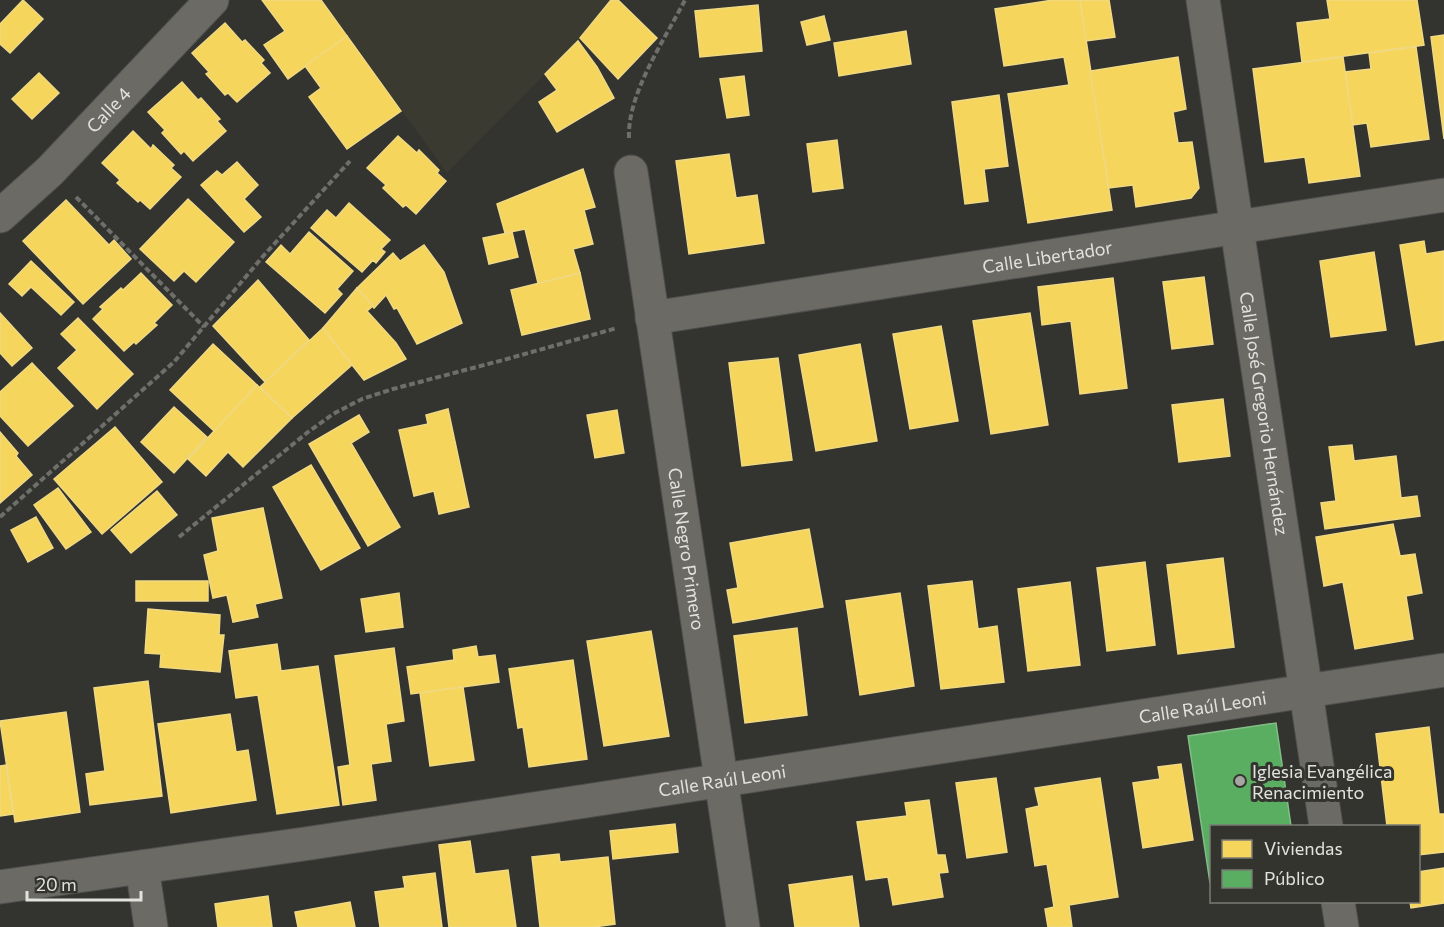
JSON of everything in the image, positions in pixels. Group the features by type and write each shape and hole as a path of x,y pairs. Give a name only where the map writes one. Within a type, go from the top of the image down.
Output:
{"street":[{"name":"Calle 4","path":"0,216 50,171 212,0"},
{"name":"Calle José Gregorio Hernández","path":"1203,0 1326,825"},
{"name":"Calle Negro Primero","path":"631,172 743,927"},
{"name":"Calle Libertador","path":"652,318 1444,195"},
{"name":"Calle Raúl Leoni","path":"0,887 722,781 1444,670"},
{"path":"142,867 151,927"},
{"path":"1338,903 1342,927"}],"path":[{"path":"631,172 629,131 631,109 685,0"},
{"path":"0,517 174,362 265,254 350,161"},
{"path":"50,171 204,327"},
{"path":"179,537 308,432 333,414 362,399 652,318"}],"shaded area":[{"path":"321,0 611,0 578,41 447,173"}],"building: Viviendas":[{"path":"23,0 43,19 10,53 0,44 0,24"},
{"path":"262,0 321,0 347,36 288,79 264,45 285,31"},
{"path":"611,0 618,0 657,38 618,79 580,38"},
{"path":"1053,0 1080,0 1112,210 1028,223 1008,94 1069,85 1064,57 1004,66 995,9"},
{"path":"1080,0 1109,0 1115,37 1086,41"},
{"path":"1327,0 1417,0 1424,45 1302,62 1297,23 1330,19"},
{"path":"758,5 762,51 700,57 695,11"},
{"path":"824,16 830,40 807,45 801,22"},
{"path":"225,23 242,42 245,40 264,60 261,63 270,73 237,102 228,93 225,95 206,74 209,72 192,53"},
{"path":"906,31 911,64 839,76 834,43"},
{"path":"1444,35 1444,139 1431,37"},
{"path":"347,36 401,111 347,149 309,97 321,88 305,66"},
{"path":"578,41 597,67 614,98 557,132 539,102 557,90 545,74"},
{"path":"1416,47 1429,139 1371,147 1367,123 1353,125 1345,72 1371,69 1369,53"},
{"path":"1178,57 1186,109 1173,112 1178,143 1192,142 1199,188 1191,198 1136,207 1133,185 1109,188 1090,71"},
{"path":"1343,57 1360,176 1309,183 1305,157 1265,162 1253,69"},
{"path":"39,73 59,93 32,119 12,99"},
{"path":"744,76 749,115 727,118 720,79"},
{"path":"182,82 220,119 217,121 226,131 193,161 184,151 181,154 162,133 165,130 148,112"},
{"path":"999,95 1008,166 984,169 988,201 965,204 952,102"},
{"path":"133,131 151,149 153,145 174,165 171,168 181,177 150,209 140,200 138,202 117,183 120,180 102,163"},
{"path":"398,136 417,153 419,150 439,170 437,173 446,181 416,214 406,205 403,207 383,188 386,185 367,168"},
{"path":"837,140 843,188 813,192 807,144"},
{"path":"729,154 736,198 757,195 764,243 689,254 676,161"},
{"path":"237,162 258,185 244,199 261,217 244,232 201,185 217,171 222,175"},
{"path":"583,169 595,207 584,210 593,244 573,249 580,273 538,283 525,229 505,233 497,204"},
{"path":"188,199 234,242 196,282 184,271 174,281 140,249"},
{"path":"66,200 109,245 114,240 131,259 83,304 23,241"},
{"path":"349,203 390,240 381,249 385,252 376,263 373,260 362,272 311,228 327,210 336,218"},
{"path":"309,232 353,271 337,289 342,294 325,313 266,262 281,245 290,254"},
{"path":"512,232 518,257 489,264 483,238"},
{"path":"1424,241 1426,254 1444,251 1444,340 1416,345 1400,245"},
{"path":"424,245 444,272 462,323 417,344 397,308 394,309 386,295 374,308 357,288 393,253 400,261"},
{"path":"1374,252 1386,330 1331,337 1320,261"},
{"path":"31,261 74,302 61,315 31,287 22,296 9,284"},
{"path":"141,273 172,305 154,323 157,325 136,344 134,342 124,351 93,319 103,309 100,307"},
{"path":"580,273 590,319 522,335 511,290"},
{"path":"1204,277 1213,344 1172,349 1163,282"},
{"path":"1113,278 1127,388 1080,394 1071,321 1042,325 1038,287"},
{"path":"258,280 309,340 265,382 213,326"},
{"path":"357,288 373,306 367,311 396,343 406,359 364,380 323,328"},
{"path":"0,313 32,348 12,366 0,353"},
{"path":"1030,313 1048,425 991,434 973,321"},
{"path":"78,318 133,374 97,409 58,368 77,350 61,334"},
{"path":"941,326 958,421 910,429 893,334"},
{"path":"323,328 352,365 292,418 260,387"},
{"path":"213,344 257,385 214,431 170,390"},
{"path":"860,344 877,441 816,451 799,355"},
{"path":"778,358 792,460 742,466 729,363"},
{"path":"32,363 73,406 28,446 0,416 0,392"},
{"path":"257,385 292,418 243,467 228,452 206,476 188,459"},
{"path":"1223,399 1230,456 1179,462 1172,405"},
{"path":"174,407 207,437 174,473 141,442"},
{"path":"448,409 469,507 439,514 434,491 414,496 399,430 428,424 426,415"},
{"path":"617,410 624,453 595,458 587,415"},
{"path":"359,415 369,432 351,443 400,527 368,546 309,444"},
{"path":"115,427 162,482 102,534 54,479"},
{"path":"0,432 18,453 16,456 32,475 0,503"},
{"path":"1352,445 1354,461 1396,456 1401,498 1417,496 1420,516 1325,529 1321,503 1336,501 1329,447"},
{"path":"311,465 360,548 321,570 273,487"},
{"path":"58,488 91,532 66,549 34,505"},
{"path":"157,491 177,515 131,553 111,530"},
{"path":"263,508 282,598 255,604 258,617 233,622 227,595 213,598 204,555 218,551 212,518"},
{"path":"36,517 53,548 28,562 11,530"},
{"path":"1393,524 1400,556 1415,554 1422,593 1406,596 1413,639 1355,649 1343,582 1324,586 1316,537"},
{"path":"809,529 823,607 733,623 727,590 738,588 730,543"},
{"path":"1223,558 1234,647 1178,654 1167,565"},
{"path":"1145,562 1155,645 1107,651 1097,568"},
{"path":"136,581 208,581 208,601 136,601"},
{"path":"972,581 978,629 997,626 1004,682 941,689 928,586"},
{"path":"1070,582 1080,665 1028,671 1018,589"},
{"path":"399,593 403,627 366,632 361,599"},
{"path":"900,593 914,686 860,695 846,601"},
{"path":"148,609 220,615 219,635 224,635 220,672 160,667 161,654 145,653"},
{"path":"797,628 807,715 745,723 734,636"},
{"path":"651,631 669,736 604,746 587,641"},
{"path":"277,644 281,671 318,666 339,805 277,814 258,695 236,698 229,651"},
{"path":"476,646 478,657 495,655 499,682 411,694 407,667 454,660 453,650"},
{"path":"394,648 404,721 386,724 391,761 371,764 376,800 343,805 338,767 350,765 335,656"},
{"path":"573,660 587,759 529,767 523,727 518,728 509,669"},
{"path":"148,681 162,796 90,805 86,774 105,771 94,688"},
{"path":"463,687 474,760 430,766 420,693"},
{"path":"66,712 80,812 15,822 0,721"},
{"path":"230,714 236,752 248,750 256,800 171,813 158,724"},
{"path":"1429,727 1439,814 1444,814 1444,852 1420,855 1420,825 1387,825 1376,734"},
{"path":"1181,764 1193,840 1143,848 1133,783 1160,779 1158,767"},
{"path":"6,765 13,814 0,816 0,766"},
{"path":"996,778 1007,852 967,858 956,783"},
{"path":"1100,778 1118,897 1069,905 1072,927 1048,927 1045,909 1054,907 1047,864 1035,866 1026,809 1039,806 1035,788"},
{"path":"929,800 937,855 945,855 948,872 939,873 943,897 893,905 888,877 866,880 857,822 907,816 905,803"},
{"path":"675,824 678,852 613,859 610,831"},
{"path":"470,841 475,874 508,870 516,927 449,927 439,845"},
{"path":"559,854 560,862 608,857 615,924 594,927 540,927 532,857"},
{"path":"1444,868 1444,903 1411,908 1410,903 1420,903 1420,872"},
{"path":"435,873 442,927 380,927 375,892 405,888 403,877"},
{"path":"852,876 859,927 795,927 789,885"},
{"path":"268,896 272,927 218,927 215,904"},
{"path":"350,902 355,927 298,927 295,912"}],"building: Público":[{"name":"Iglesia Evangélica Renacimiento","path":"1276,723 1291,825 1210,825 1210,883 1188,736"}],"place":[{"name":"Iglesia Evangélica Renacimiento","path":"1240,781"}]}
